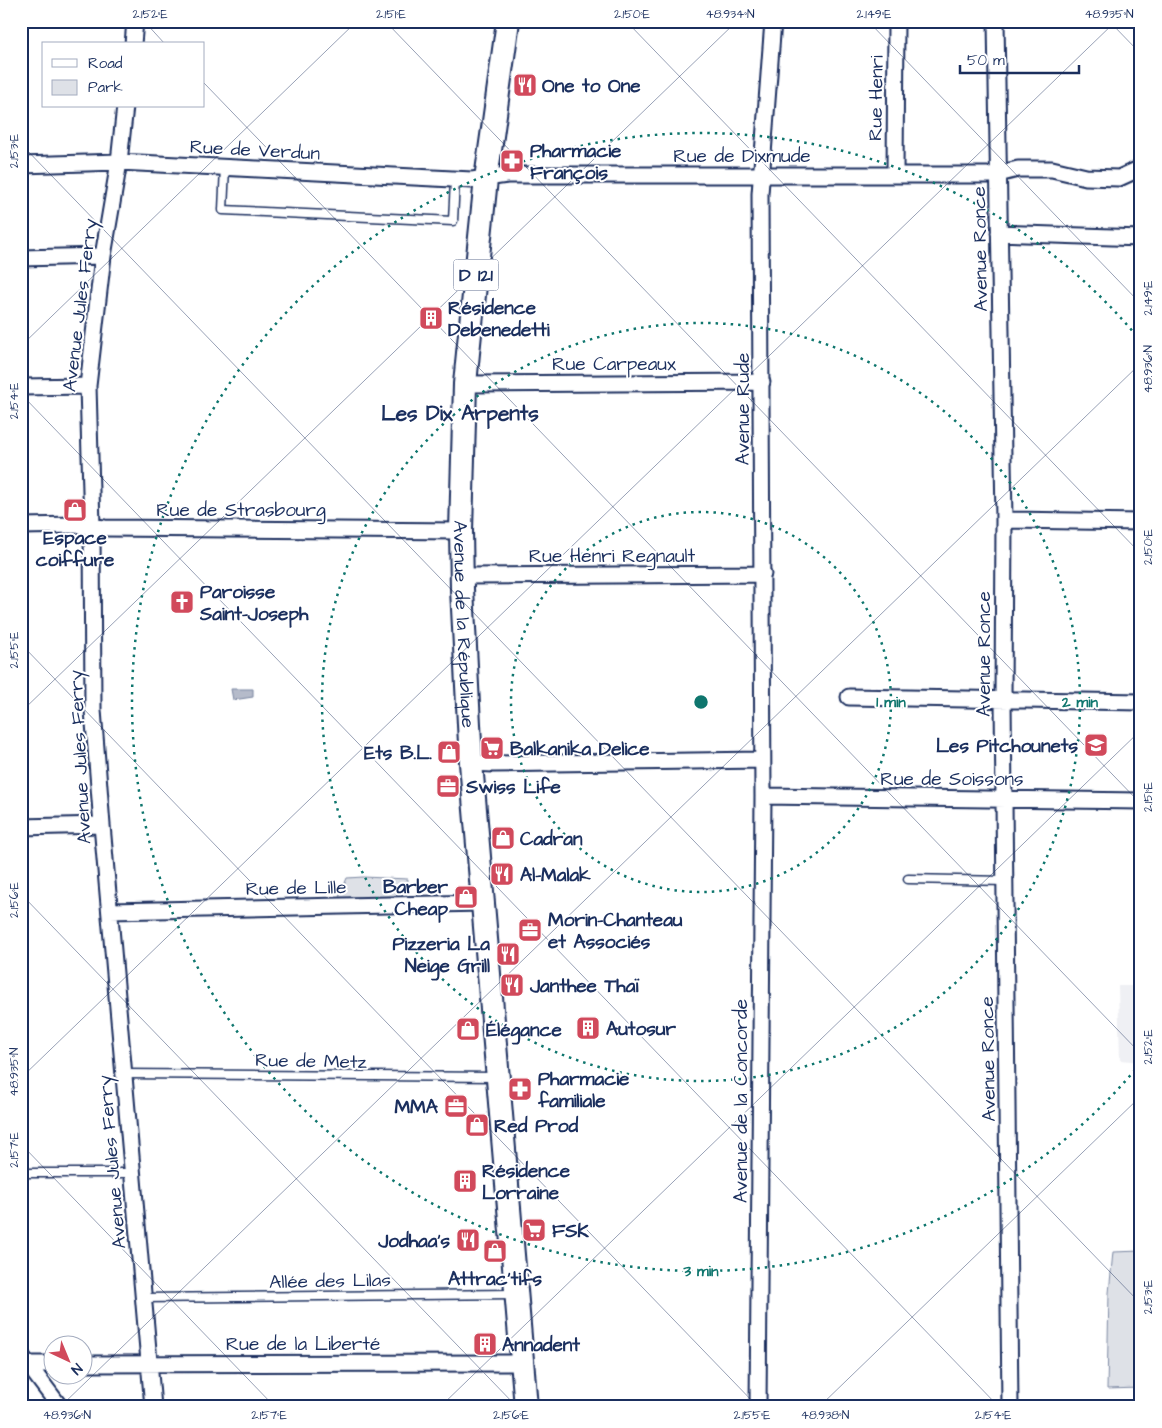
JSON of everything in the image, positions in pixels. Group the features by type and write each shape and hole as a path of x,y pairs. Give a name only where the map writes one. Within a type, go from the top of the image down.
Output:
{"main road":[{"name":"Avenue de la République","path":"508,21 486,179 466,384 461,531 471,763 526,1407"}],"street":[{"path":"132,42 135,21"},
{"name":"Avenue Rude","path":"763,796 760,194 773,21"},
{"name":"Rue Henri","path":"895,174 896,21"},
{"name":"Avenue Ronce","path":"996,21 1004,520 1003,700 1010,1407"},
{"name":"Avenue Jules Ferry","path":"125,108 119,162 103,256 88,386 94,710 102,825 152,1407"},
{"name":"Rue de Verdun","path":"21,165 119,162 455,180 486,179"},
{"name":"Rue de Dixmude","path":"486,179 507,175 762,176 998,174 1018,169 1052,169 1086,177 1119,178 1141,168"},
{"path":"999,233 1141,238"},
{"path":"21,258 103,256"},
{"name":"Rue Carpeaux","path":"466,384 762,382"},
{"path":"21,387 88,386"},
{"path":"1004,520 1141,522"},
{"name":"Rue de Strasbourg","path":"21,526 77,525 461,531"},
{"name":"Rue Henri Regnault","path":"462,576 763,574"},
{"path":"849,697 1141,702"},
{"path":"471,763 762,760"},
{"name":"Rue de Soissons","path":"763,796 1141,801"},
{"name":"Avenue de la Concorde","path":"758,1407 763,796"},
{"path":"21,827 102,825"},
{"name":"Rue de Lille","path":"110,911 483,904"},
{"path":"24,1359 42,1362"},
{"path":"24,1359 60,1407"},
{"name":"Rue de la Liberté","path":"92,1364 523,1363"}],"lane":[{"path":"226,167 223,210 453,221 455,180"},
{"path":"908,879 1005,881"},
{"name":"Rue de Metz","path":"124,1074 498,1077"},
{"path":"21,1173 132,1173"},
{"name":"Allée des Lilas","path":"143,1298 516,1294"}],"path":[{"path":"1141,1286 1138,1307 1141,1320"}],"shaded area":[{"path":"1118,986 1141,986 1141,1062 1120,1060"}],"green space":[{"path":"347,878 408,879 405,903 337,902"},
{"path":"1141,1251 1141,1388 1107,1389 1109,1293 1113,1252"}],"water":[{"path":"231,689 253,689 253,697 233,700"}],"place":[{"name":"One to One","path":"525,85"},
{"name":"Pharmacie François","path":"512,161"},
{"name":"Résidence Debenedetti","path":"431,318"},
{"name":"Espace coiffure","path":"75,510"},
{"name":"Paroisse Saint-Joseph","path":"182,602"},
{"name":"Les Pitchounets","path":"1096,745"},
{"name":"Balkanika Delice","path":"492,748"},
{"name":"Ets B.L.","path":"449,752"},
{"name":"Swiss Life","path":"448,786"},
{"name":"Cadran","path":"503,838"},
{"name":"Al-Malak","path":"502,874"},
{"name":"Barber Cheap","path":"466,897"},
{"name":"Morin-Chanteau et Associés","path":"530,930"},
{"name":"Pizzeria La Neige Grill","path":"508,954"},
{"name":"Janthee Thaï","path":"512,985"},
{"name":"Autosur","path":"588,1028"},
{"name":"Élégance","path":"468,1029"},
{"name":"Pharmacie familiale","path":"520,1089"},
{"name":"MMA","path":"456,1106"},
{"name":"Red Prod","path":"477,1125"},
{"name":"Résidence Lorraine","path":"465,1181"},
{"name":"FSK","path":"534,1230"},
{"name":"Jodhaa's","path":"468,1240"},
{"name":"Attrac'tifs","path":"495,1251"},
{"name":"Annadent","path":"485,1344"}],"district":[{"name":"Les Dix Arpents","path":"460,413"}]}
